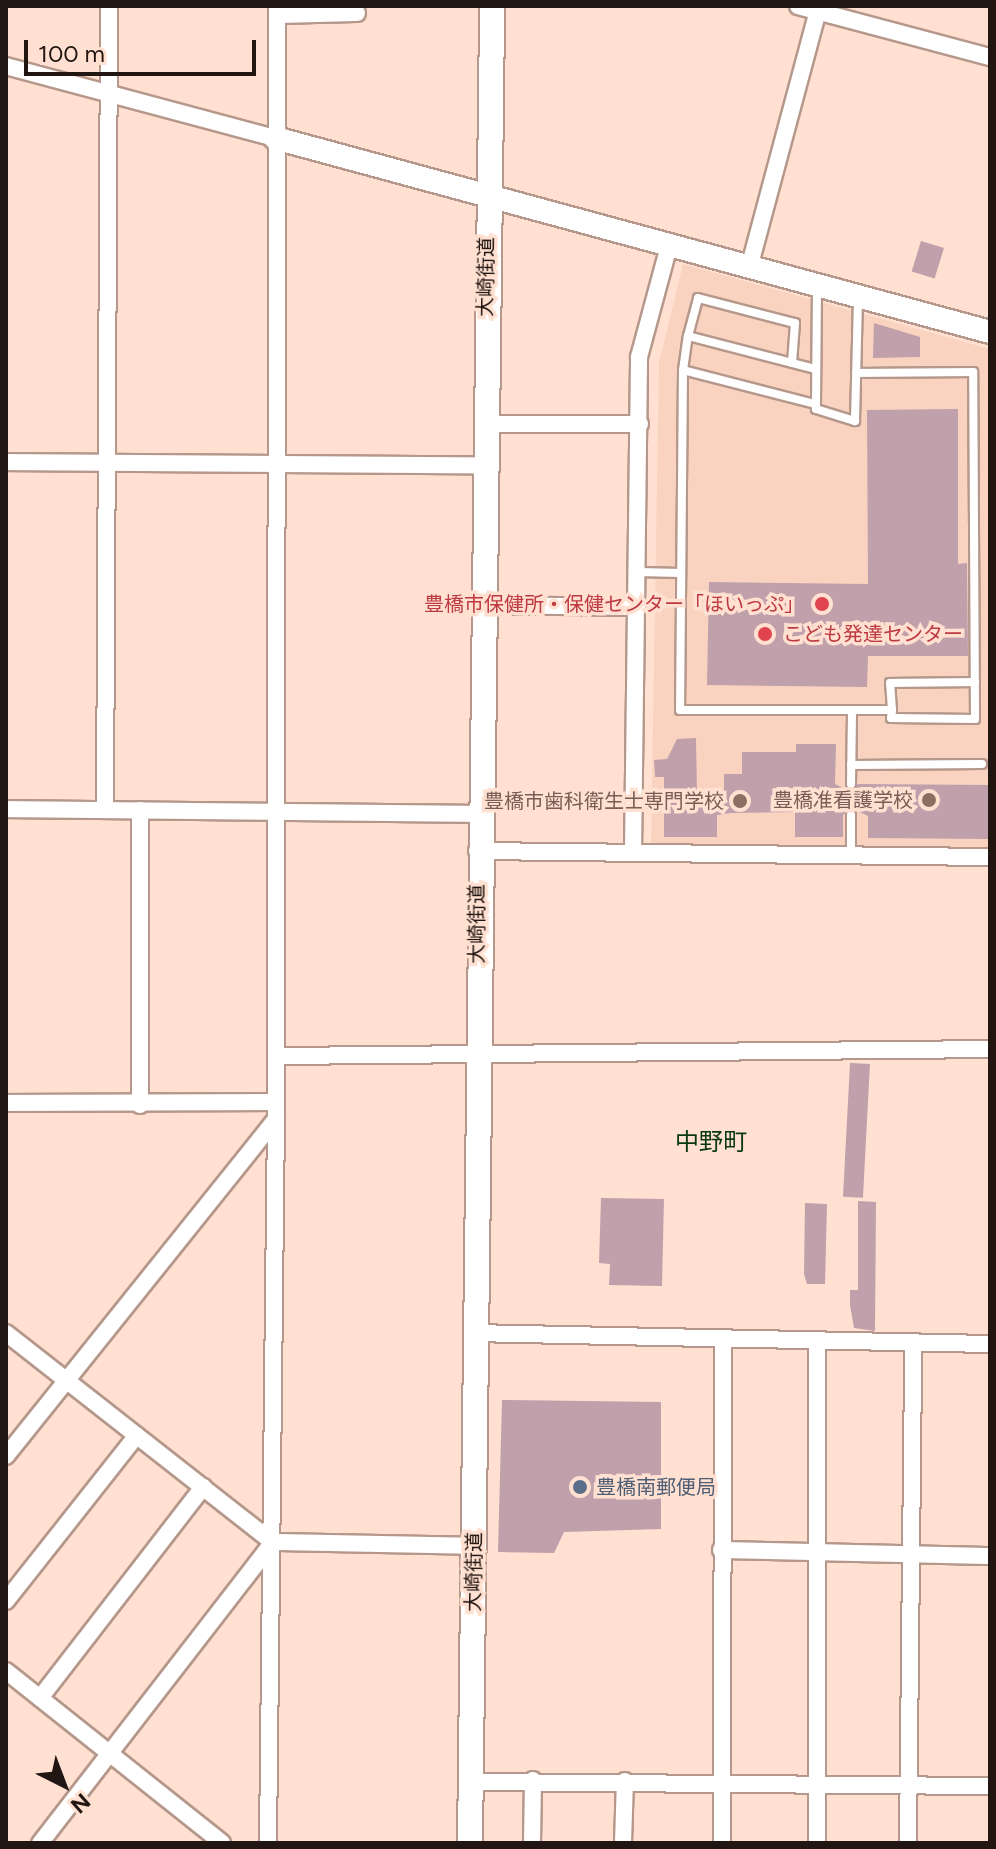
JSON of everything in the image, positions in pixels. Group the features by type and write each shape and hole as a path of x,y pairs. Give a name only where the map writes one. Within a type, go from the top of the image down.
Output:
{"main road":[{"name":"大崎街道","path":"470,1843 477,851 492,6"}],"street":[{"path":"105,810 109,6"},
{"path":"798,6 990,57"},
{"path":"749,268 818,9"},
{"path":"268,1843 275,1102 279,1056 276,811 277,10 357,13"},
{"path":"6,66 109,91 487,198 990,332"},
{"path":"633,853 639,357 669,246"},
{"path":"483,424 640,424"},
{"path":"6,462 278,461 483,465"},
{"path":"481,605 637,607"},
{"path":"6,809 478,814"},
{"path":"140,810 140,1105"},
{"path":"477,851 990,857"},
{"path":"279,1056 990,1049"},
{"path":"6,1103 140,1105 275,1102"},
{"path":"6,1456 276,1119"},
{"path":"6,1333 273,1542 474,1546"},
{"path":"472,1333 990,1344"},
{"path":"722,1843 719,1781 723,1338"},
{"path":"817,1341 817,1843"},
{"path":"908,1843 913,1344"},
{"path":"6,1601 137,1435"},
{"path":"40,1698 203,1487"},
{"path":"40,1843 273,1542"},
{"path":"721,1550 819,1556 990,1556"},
{"path":"6,1671 222,1843"},
{"path":"532,1843 533,1780"},
{"path":"623,1843 625,1781"},
{"path":"470,1782 815,1781 990,1786"}],"lane":[{"path":"817,286 815,404 823,416 855,421 858,297"},
{"path":"792,363 795,323 698,298 683,370 680,710 892,710"},
{"path":"688,336 816,369"},
{"path":"683,370 815,404"},
{"path":"856,373 973,372 975,682 975,719 891,718 890,683 975,682"},
{"path":"638,572 681,573"},
{"path":"851,784 852,710"},
{"path":"851,765 982,764"},
{"path":"851,815 851,855"}],"shaded area":[{"name":"豊橋市保健所・保健センター「ほいっぷ」","path":"683,264 990,349 990,848 651,844 659,363"}],"building":[{"path":"921,241 944,248 935,279 912,272"},
{"path":"874,323 920,337 920,357 873,358"},
{"path":"958,409 958,564 967,563 968,656 868,656 867,687 707,685 709,582 868,584 867,410"},
{"path":"696,738 697,792 724,792 724,774 742,774 742,752 796,752 796,744 836,744 835,784 850,791 858,784 990,785 990,839 868,838 868,816 852,808 843,815 843,837 795,837 795,812 717,815 717,837 664,837 664,777 655,777 654,760 667,759 677,739"},
{"path":"850,1063 870,1064 863,1198 843,1197"},
{"path":"601,1198 664,1199 662,1286 609,1285 610,1264 599,1263"},
{"path":"858,1201 876,1202 875,1331 854,1328 850,1305 850,1290 858,1290"},
{"path":"805,1203 827,1204 825,1284 807,1284 804,1274"},
{"path":"502,1400 661,1402 661,1529 564,1532 554,1553 498,1552"}],"place":[{"name":"豊橋市保健所・保健センター「ほいっぷ」","path":"822,604"},
{"name":"こども発達センター","path":"765,634"},
{"name":"豊橋准看護学校","path":"929,800"},
{"name":"豊橋市歯科衛生士専門学校","path":"740,801"},
{"name":"豊橋南郵便局","path":"580,1487"}],"district":[{"name":"中野町","path":"711,1142"}]}
